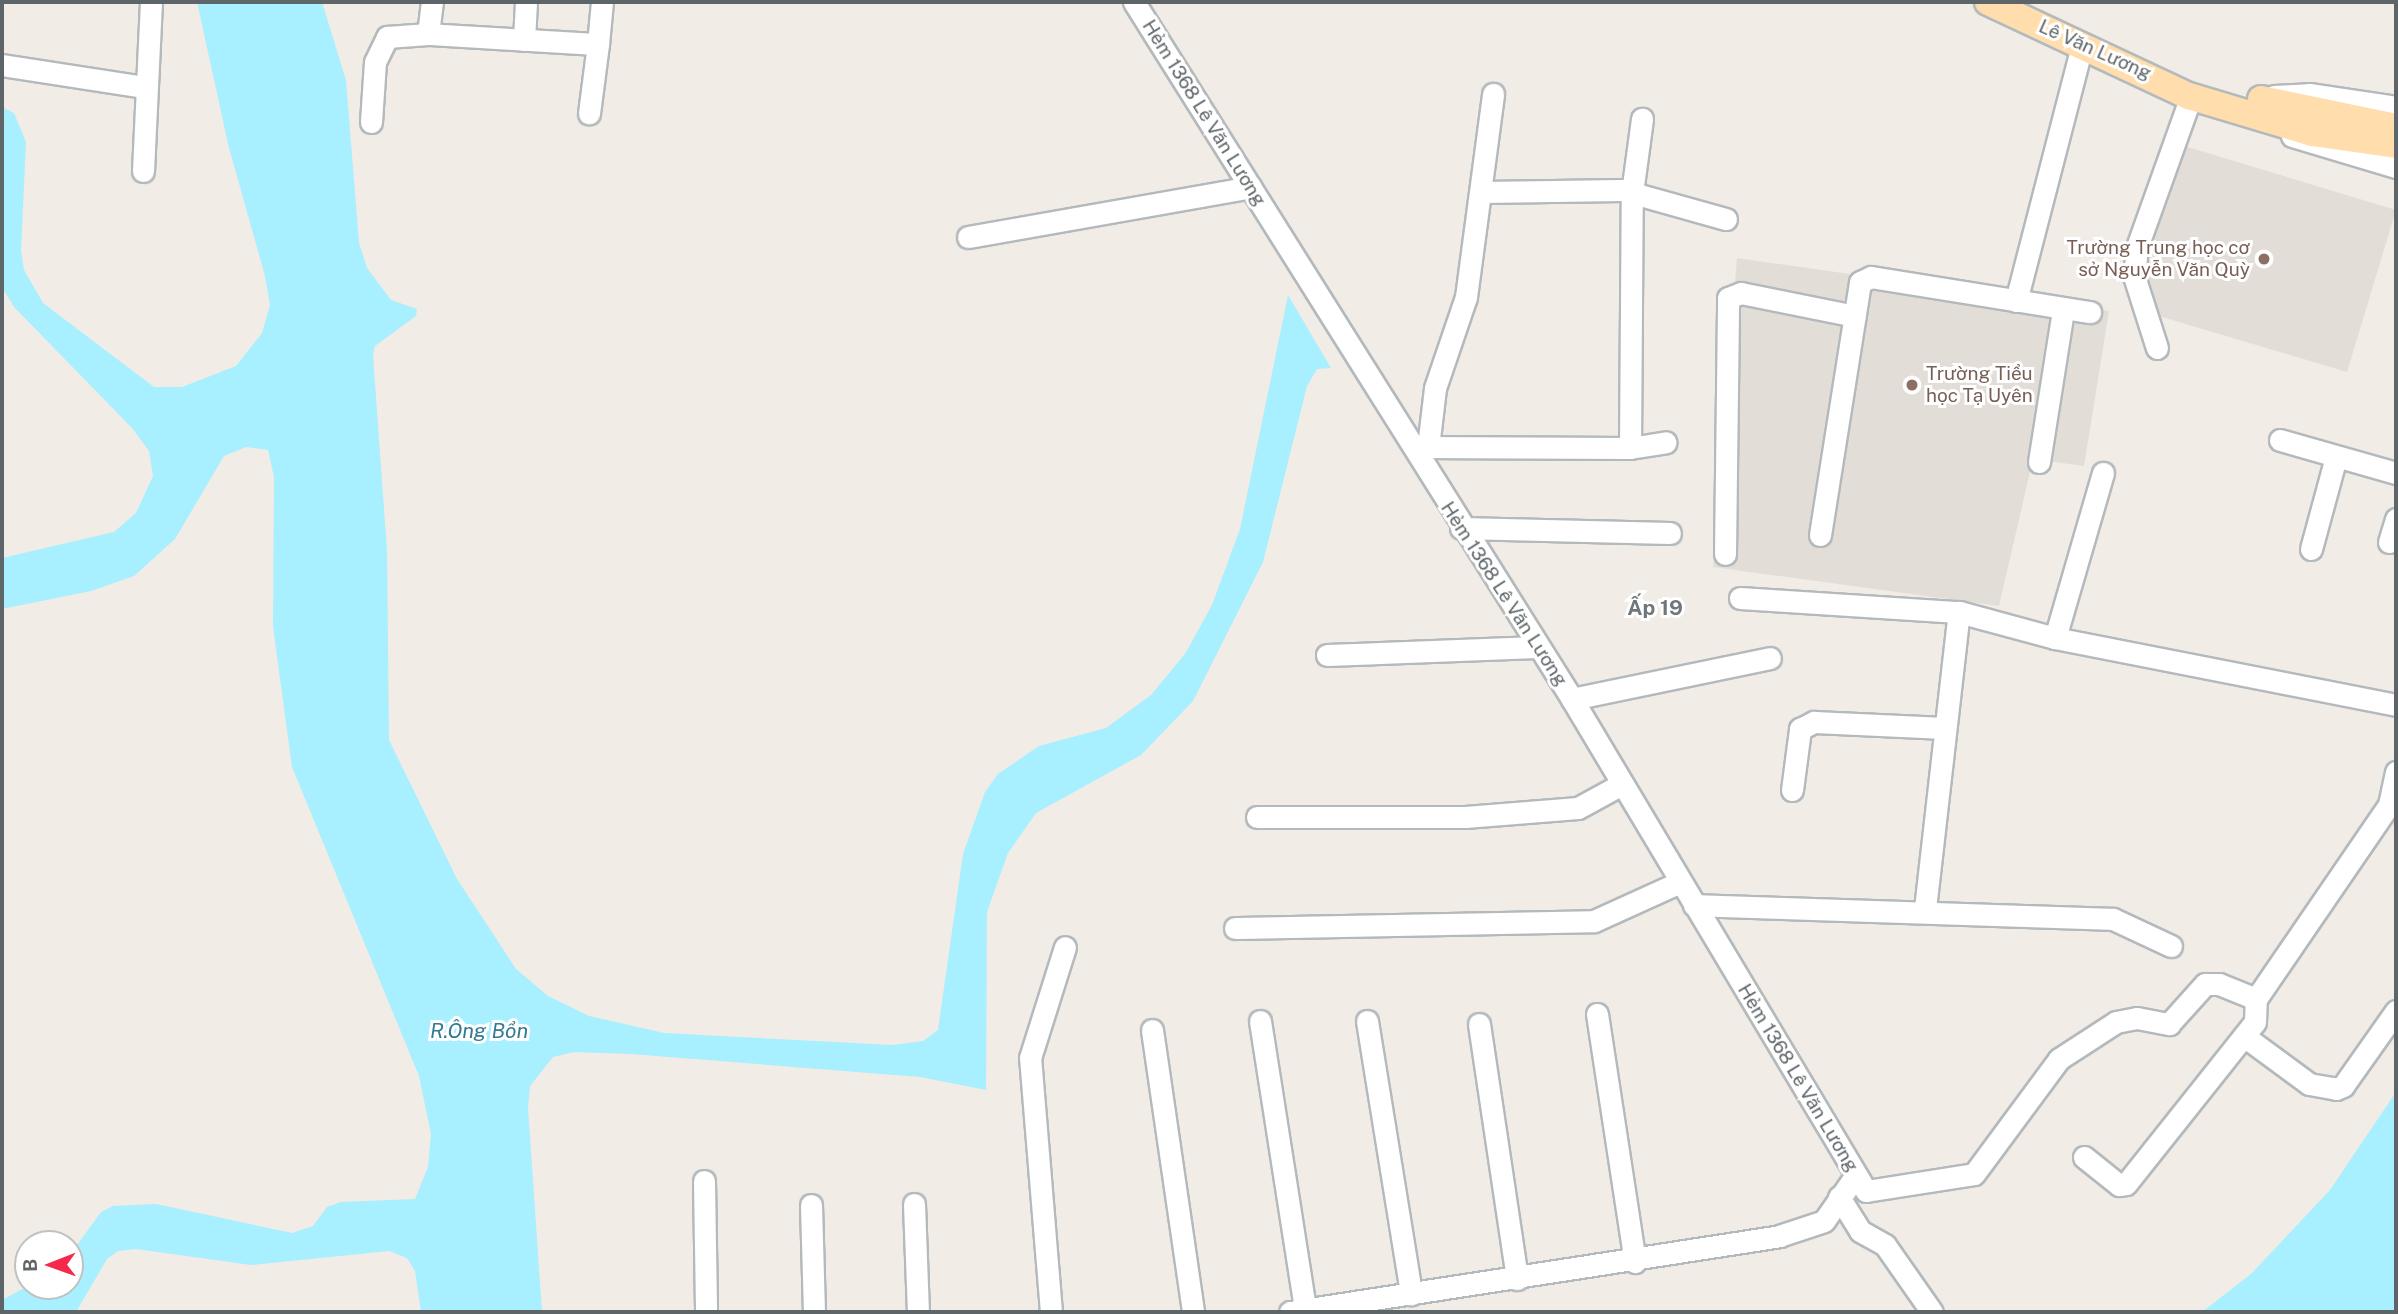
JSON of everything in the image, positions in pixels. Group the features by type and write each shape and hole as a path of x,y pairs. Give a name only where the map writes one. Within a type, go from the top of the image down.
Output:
{"main road":[{"name":"Lê Văn Lương","path":"1988,2 2082,46 2164,80 2191,96 2392,129"},
{"name":"Lê Văn Lương","path":"2164,80 2189,79 2253,106"}],"street":[{"path":"143,171 144,87 151,2"},
{"path":"428,34 432,2"},
{"path":"524,40 526,2"},
{"path":"589,113 602,2"},
{"name":"Hẻm 1368 Lê Văn Lương","path":"1134,2 1419,447 1461,528 1572,699 1861,1183"},
{"path":"371,122 375,62 387,37 428,34 598,44"},
{"path":"2016,301 2082,46"},
{"path":"2,65 144,87"},
{"path":"1493,94 1466,297 1435,388 1419,447 1630,448 1666,442"},
{"path":"2157,348 2134,276 2137,247 2191,96"},
{"name":"Lê Văn Lương","path":"2253,106 2307,144 2396,167"},
{"path":"1630,448 1632,193 1642,119"},
{"path":"968,237 1251,187"},
{"path":"1482,192 1632,193 1726,219"},
{"path":"1820,536 1860,282 1871,277 2063,310 2090,312"},
{"path":"1725,554 1728,298 1741,293 1855,316"},
{"path":"2039,462 2063,310"},
{"path":"2280,440 2396,473"},
{"path":"2311,549 2336,457"},
{"path":"2055,638 2103,473"},
{"path":"2389,541 2396,519"},
{"path":"1461,528 1670,533"},
{"path":"1740,598 1959,612 2055,638 2396,705"},
{"path":"1925,909 1959,612"},
{"path":"1326,655 1537,647"},
{"path":"1572,699 1770,658"},
{"path":"1792,790 1800,729 1814,722 1945,728"},
{"path":"2084,1157 2119,1185 2126,1184 2255,1022 2256,999 2389,805 2396,772"},
{"path":"1257,817 1465,817 1578,808 1622,784"},
{"path":"1235,928 1594,921 1680,881"},
{"path":"1694,905 1925,909 2113,919 2171,946"},
{"path":"1051,1312 1030,1059 1065,947"},
{"path":"1260,1021 1297,1311 1635,1262 1779,1236 1824,1221 1839,1197 1861,1183 1893,1188 1942,1182 1974,1174 2059,1059 2116,1022 2137,1018 2169,1024 2205,984 2256,999"},
{"path":"2244,1035 2309,1084 2336,1089 2343,1086 2396,1011"},
{"path":"1597,1014 1635,1262"},
{"path":"1367,1021 1411,1294"},
{"path":"1479,1024 1517,1279"},
{"path":"1152,1030 1193,1312"},
{"path":"704,1181 706,1312"},
{"path":"1839,1197 1860,1231 1885,1245 1932,1312"},
{"path":"914,1204 918,1312"},
{"path":"811,1205 814,1312"}],"shaded area":[{"name":"Trường Trung học cơ sở Nguyễn Văn Quỳ","path":"2181,145 2396,210 2347,372 2132,308"},
{"name":"Trường Tiểu học Tạ Uyên","path":"1737,258 2109,311 2084,466 2033,459 1999,606 1713,567"}],"water":[{"name":"R.Ông Bổn","path":"197,2 322,2 346,80 359,243 367,268 391,300 417,309 416,316 375,346 373,355 387,551 389,740 457,879 516,969 548,996 589,1016 664,1033 893,1045 923,1041 938,1030 963,854 985,792 998,774 1039,746 1106,728 1151,695 1185,654 1212,605 1240,529 1288,295 1331,368 1317,369 1307,386 1263,562 1193,701 1141,755 1036,813 1008,853 987,912 986,1090 920,1077 631,1054 574,1052 553,1057 530,1086 528,1108 542,1312 421,1312 415,1271 407,1258 389,1251 251,1265 136,1249 118,1251 107,1259 84,1298 84,1236 101,1212 113,1206 156,1204 292,1233 313,1226 327,1207 341,1202 415,1199 428,1167 431,1134 419,1076 292,767 273,627 274,477 268,450 246,447 224,456 175,539 134,576 91,591 2,609 2,558 114,532 136,513 153,476 149,451 132,428 14,307 2,287 2,107 14,113 26,142 21,250 24,270 43,303 154,387 182,387 236,366 262,333 270,305 265,276 229,148"},
{"path":"2396,1092 2396,1312 2202,1312 2251,1274 2330,1190"},
{"name":"R.Ông Bổn","path":"14,1294 14,1300 83,1300 76,1312 2,1312 2,1300"}],"place":[{"name":"Trường Trung học cơ sở Nguyễn Văn Quỳ","path":"2264,259"},
{"name":"Trường Tiểu học Tạ Uyên","path":"1912,385"}],"district":[{"name":"Ấp 19","path":"1655,608"}]}
